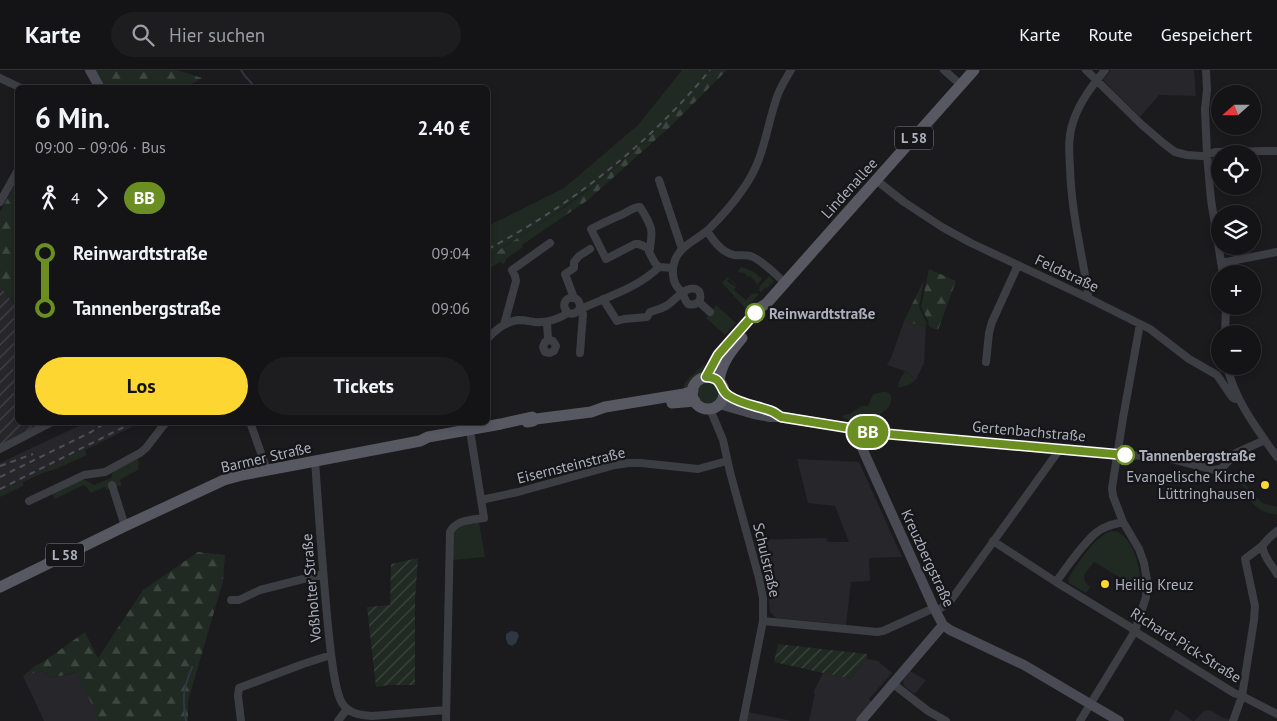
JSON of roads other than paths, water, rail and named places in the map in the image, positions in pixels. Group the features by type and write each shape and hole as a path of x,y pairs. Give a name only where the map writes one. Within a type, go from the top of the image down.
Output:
{"main road":[{"path":"90,70 98,85"},
{"name":"Lindenallee","path":"721,387 721,370 725,360 766,304 974,70"},
{"name":"Lindenallee","path":"706,377 718,355 759,308 766,304"},
{"path":"706,377 715,379 721,387 722,401 714,407 700,406 694,396 696,383 706,377"},
{"name":"Gertenbachstraße","path":"721,387 734,399 772,411 781,417"},
{"name":"Barmer Straße","path":"490,425 534,418 606,412 669,403 694,396"},
{"name":"Gertenbachstraße","path":"714,407 849,428 854,431"},
{"path":"490,417 526,415 534,418"},
{"name":"Barmer Straße","path":"0,587 224,480 315,460 420,441 429,443 468,428 488,425"},
{"name":"Kreuzbergstraße","path":"854,431 935,610 944,625 956,633 1024,665 1119,721"},
{"path":"862,721 944,625"}],"street":[{"path":"699,302 688,304 673,279 673,268 676,258 682,249 707,231 730,207 744,188 764,148 776,100 781,86 791,70"},
{"path":"944,70 961,85"},
{"path":"1086,70 1141,124 1175,152 1188,155 1206,155 1215,152 1277,152"},
{"path":"1088,298 1072,204 1069,140 1074,120 1082,102 1105,70"},
{"path":"1206,70 1206,155 1221,265"},
{"path":"0,78 15,85"},
{"path":"0,202 15,175"},
{"path":"659,180 682,249"},
{"name":"Feldstraße","path":"876,180 936,224 971,243 1150,329 1189,360 1217,375 1232,397 1238,398"},
{"path":"650,249 635,244 606,259 591,230 636,206 640,207 651,228 652,235 650,249 649,252 652,258 659,267 673,268"},
{"path":"707,231 713,240 726,252 755,258 785,283"},
{"path":"504,325 516,281 512,270 550,243"},
{"path":"580,353 583,314 579,302 574,298 565,274 574,268 574,262 579,256 590,249"},
{"path":"1221,262 1277,252"},
{"path":"986,362 992,322 1018,265"},
{"path":"490,336 504,325 517,320 547,322 556,320 568,313 576,313 580,309 638,283 659,267"},
{"path":"603,299 618,321 647,317 650,312 665,306 689,288 696,288 699,291 701,294 699,302"},
{"path":"568,313 564,309 564,303 568,299 574,298"},
{"path":"699,302 710,312"},
{"path":"547,322 548,340"},
{"path":"1080,721 1135,631 1146,597 1147,580 1144,563 1139,549 1123,522 1113,496 1112,488 1140,324"},
{"path":"1230,375 1238,398 1277,457"},
{"name":"Schulstraße","path":"714,407 763,598 763,621 743,721"},
{"path":"0,449 46,425"},
{"path":"29,501 84,475 105,472 140,453 164,425"},
{"path":"251,425 267,470"},
{"path":"446,721 450,532 458,523 484,518 468,428"},
{"name":"Gertenbachstraße","path":"854,431 1164,457 1215,470 1222,468 1236,454 1265,440"},
{"path":"763,621 877,632 947,604 1060,449"},
{"name":"Voßholter Straße","path":"315,460 331,655 338,694 347,709"},
{"name":"Eisernsteinstraße","path":"481,500 615,465 641,463 698,469 727,461"},
{"path":"112,485 125,526"},
{"path":"1056,582 1089,539 1098,531 1108,526 1123,522"},
{"path":"1233,721 1242,696 1254,620 1255,606 1245,559 1277,531"},
{"name":"Richard-Pick-Straße","path":"993,540 1056,582 1234,693 1277,714"},
{"path":"1262,546 1264,555 1269,562 1275,564 1277,574"},
{"path":"231,600 239,600 260,590 323,574"},
{"path":"240,721 238,696 240,688 331,655"},
{"path":"892,684 928,711 946,721"},
{"path":"338,721 347,709 353,713 372,716 446,710"}],"water":[{"path":"511,631 517,632 519,636 516,643 512,646 508,644 506,639 506,634"}],"waterway":[{"path":"241,70 253,85"},
{"path":"186,721 184,694 192,667"}],"railway":[{"path":"490,248 550,212 608,170 662,123 710,70"},
{"path":"0,477 102,425"},
{"path":"0,489 128,425"},
{"path":"0,466 33,454"}],"place":[{"name":"Reinwardtstraße","path":"755,313"},
{"name":"Tannenbergstraße","path":"1125,455"},
{"name":"Evangelische Kirche Lüttringhausen","path":"1265,485"},
{"name":"Heilig Kreuz","path":"1105,584"}]}
